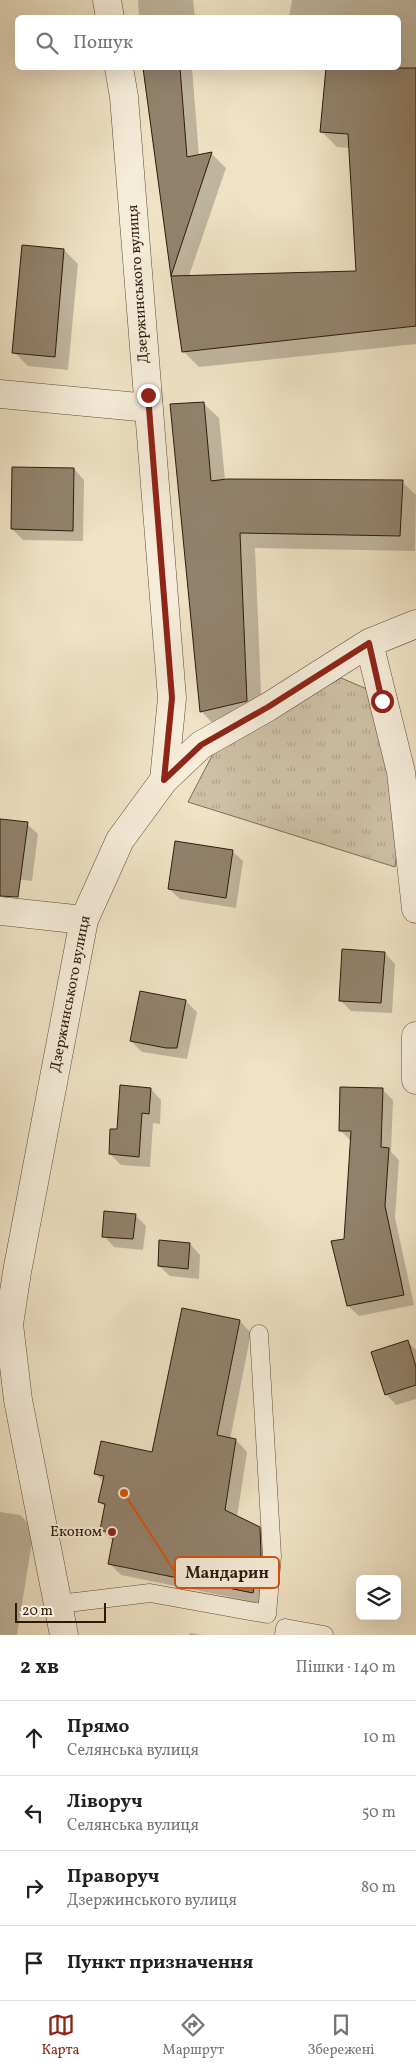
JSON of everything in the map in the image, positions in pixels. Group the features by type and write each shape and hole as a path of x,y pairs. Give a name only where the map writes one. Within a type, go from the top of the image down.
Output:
{"street":[{"path":"107,0 110,15"},
{"name":"Дзержинського вулиця","path":"64,1635 5,1324 17,1272 84,920 120,840 164,780 172,698 124,97 119,70"},
{"path":"0,394 149,408"},
{"path":"164,780 201,745 268,707 369,643 416,624"},
{"path":"369,643 401,772 416,909"},
{"path":"0,911 84,920"},
{"path":"416,1036 416,1080"}],"lane":[{"path":"59,1604 150,1593 267,1614 272,1556 259,1334"},
{"path":"284,1635 285,1628 324,1635"}],"green space":[{"path":"341,678 367,689 391,769 400,830 395,867 188,802 215,750 295,701"}],"building":[{"path":"401,68 416,68 416,326 182,352 171,276 356,271 348,134 320,132 326,70 401,70"},
{"path":"143,70 180,70 187,157 212,152 171,276"},
{"path":"22,245 64,249 55,357 12,353"},
{"path":"204,402 211,481 227,479 403,480 400,536 240,533 247,701 200,712 170,404"},
{"path":"12,467 74,468 73,531 11,529"},
{"path":"0,819 28,822 18,897 0,896"},
{"path":"175,841 233,850 226,898 168,889"},
{"path":"342,949 385,952 381,1003 339,1001"},
{"path":"140,991 186,1000 177,1048 166,1048 130,1041"},
{"path":"120,1085 151,1088 149,1114 142,1113 139,1157 109,1154 110,1129 117,1129"},
{"path":"340,1087 383,1088 381,1147 389,1148 385,1206 404,1295 347,1306 331,1241 344,1239 351,1131 339,1131"},
{"path":"104,1211 136,1214 133,1239 102,1237"},
{"path":"159,1240 190,1243 188,1269 158,1266"},
{"path":"182,1308 240,1320 217,1435 236,1439 225,1510 260,1527 261,1555 253,1593 108,1564 114,1533 100,1530 105,1504 98,1502 104,1476 94,1474 101,1441 152,1452"},
{"path":"408,1340 416,1367 416,1385 385,1395 371,1352"}],"place":[{"name":"Мандарин","path":"124,1493"},
{"name":"Економ","path":"112,1532"}],"route":[{"path":"148,395 172,698 164,780 201,745 268,707 369,643 382,701"}]}
